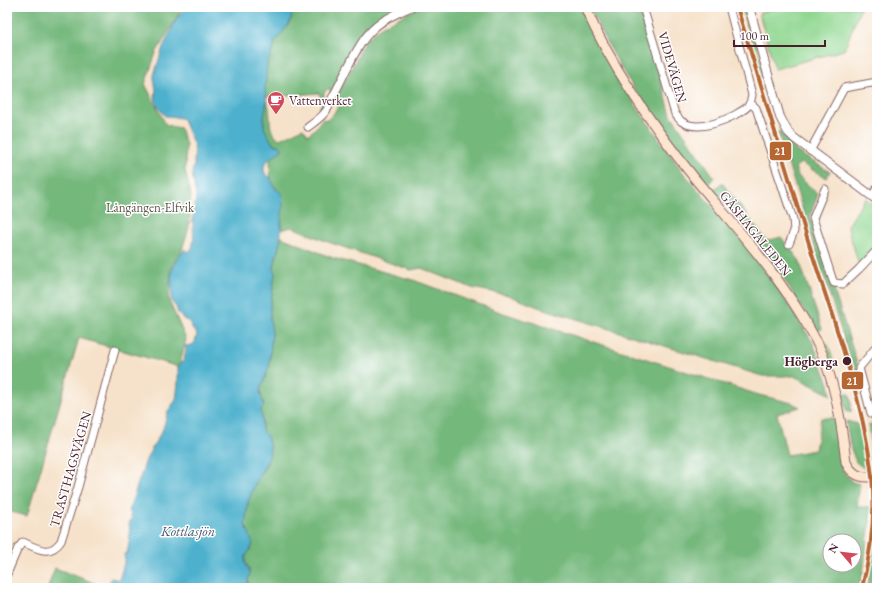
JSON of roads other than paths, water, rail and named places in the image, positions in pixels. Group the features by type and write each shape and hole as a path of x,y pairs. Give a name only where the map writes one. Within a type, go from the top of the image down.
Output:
{"main road":[{"name":"GÅSHAGALEDEN","path":"585,7 610,57 645,113 669,146 757,253 790,298 813,335 825,361 839,412 848,467 852,472 860,477 869,478 877,476"}],"street":[{"path":"308,128 324,115 330,106 332,98 362,42 369,33 386,20 411,7"},
{"name":"VIDEVÄGEN","path":"644,7 671,103 675,114 682,122 700,125 715,124 748,108 750,103"},
{"path":"729,7 752,94 750,103 756,108 793,219 794,232 789,244"},
{"path":"750,7 780,117 788,132 810,151 874,198 877,188"},
{"path":"810,151 844,88 877,82"},
{"path":"826,190 813,218 834,283 843,284 877,250"},
{"path":"874,414 859,368 877,346"},
{"name":"TRASTHAGSVÄGEN","path":"7,574 18,548 23,542 46,551 56,548 61,540 78,487 115,350"}],"water":[{"name":"Kottlasjön","path":"186,7 293,7 291,19 275,42 267,63 265,92 267,101 264,117 264,128 273,144 281,146 282,149 268,160 264,170 266,175 270,177 275,188 282,194 283,207 281,237 274,266 275,274 270,307 272,333 269,367 260,391 264,406 260,411 262,416 262,431 267,436 270,448 269,458 256,482 248,502 245,525 253,544 246,556 245,562 250,573 246,588 114,588 109,584 111,578 119,580 125,560 124,554 127,553 130,535 129,524 131,518 129,510 146,460 163,429 168,411 176,400 178,367 184,360 186,349 185,346 192,345 195,342 197,334 193,330 190,322 182,318 178,313 172,302 171,282 171,275 175,263 185,249 188,252 191,250 193,242 193,214 196,202 196,193 192,177 194,166 194,146 183,119 165,116 158,107 155,99 156,89 154,80 154,75 163,47 177,18"}],"place":[{"name":"Vattenverket","path":"276,115"},
{"name":"Högberga","path":"847,361"}],"park label":[{"name":"Långängen-Elfvik","path":"150,207"}]}
